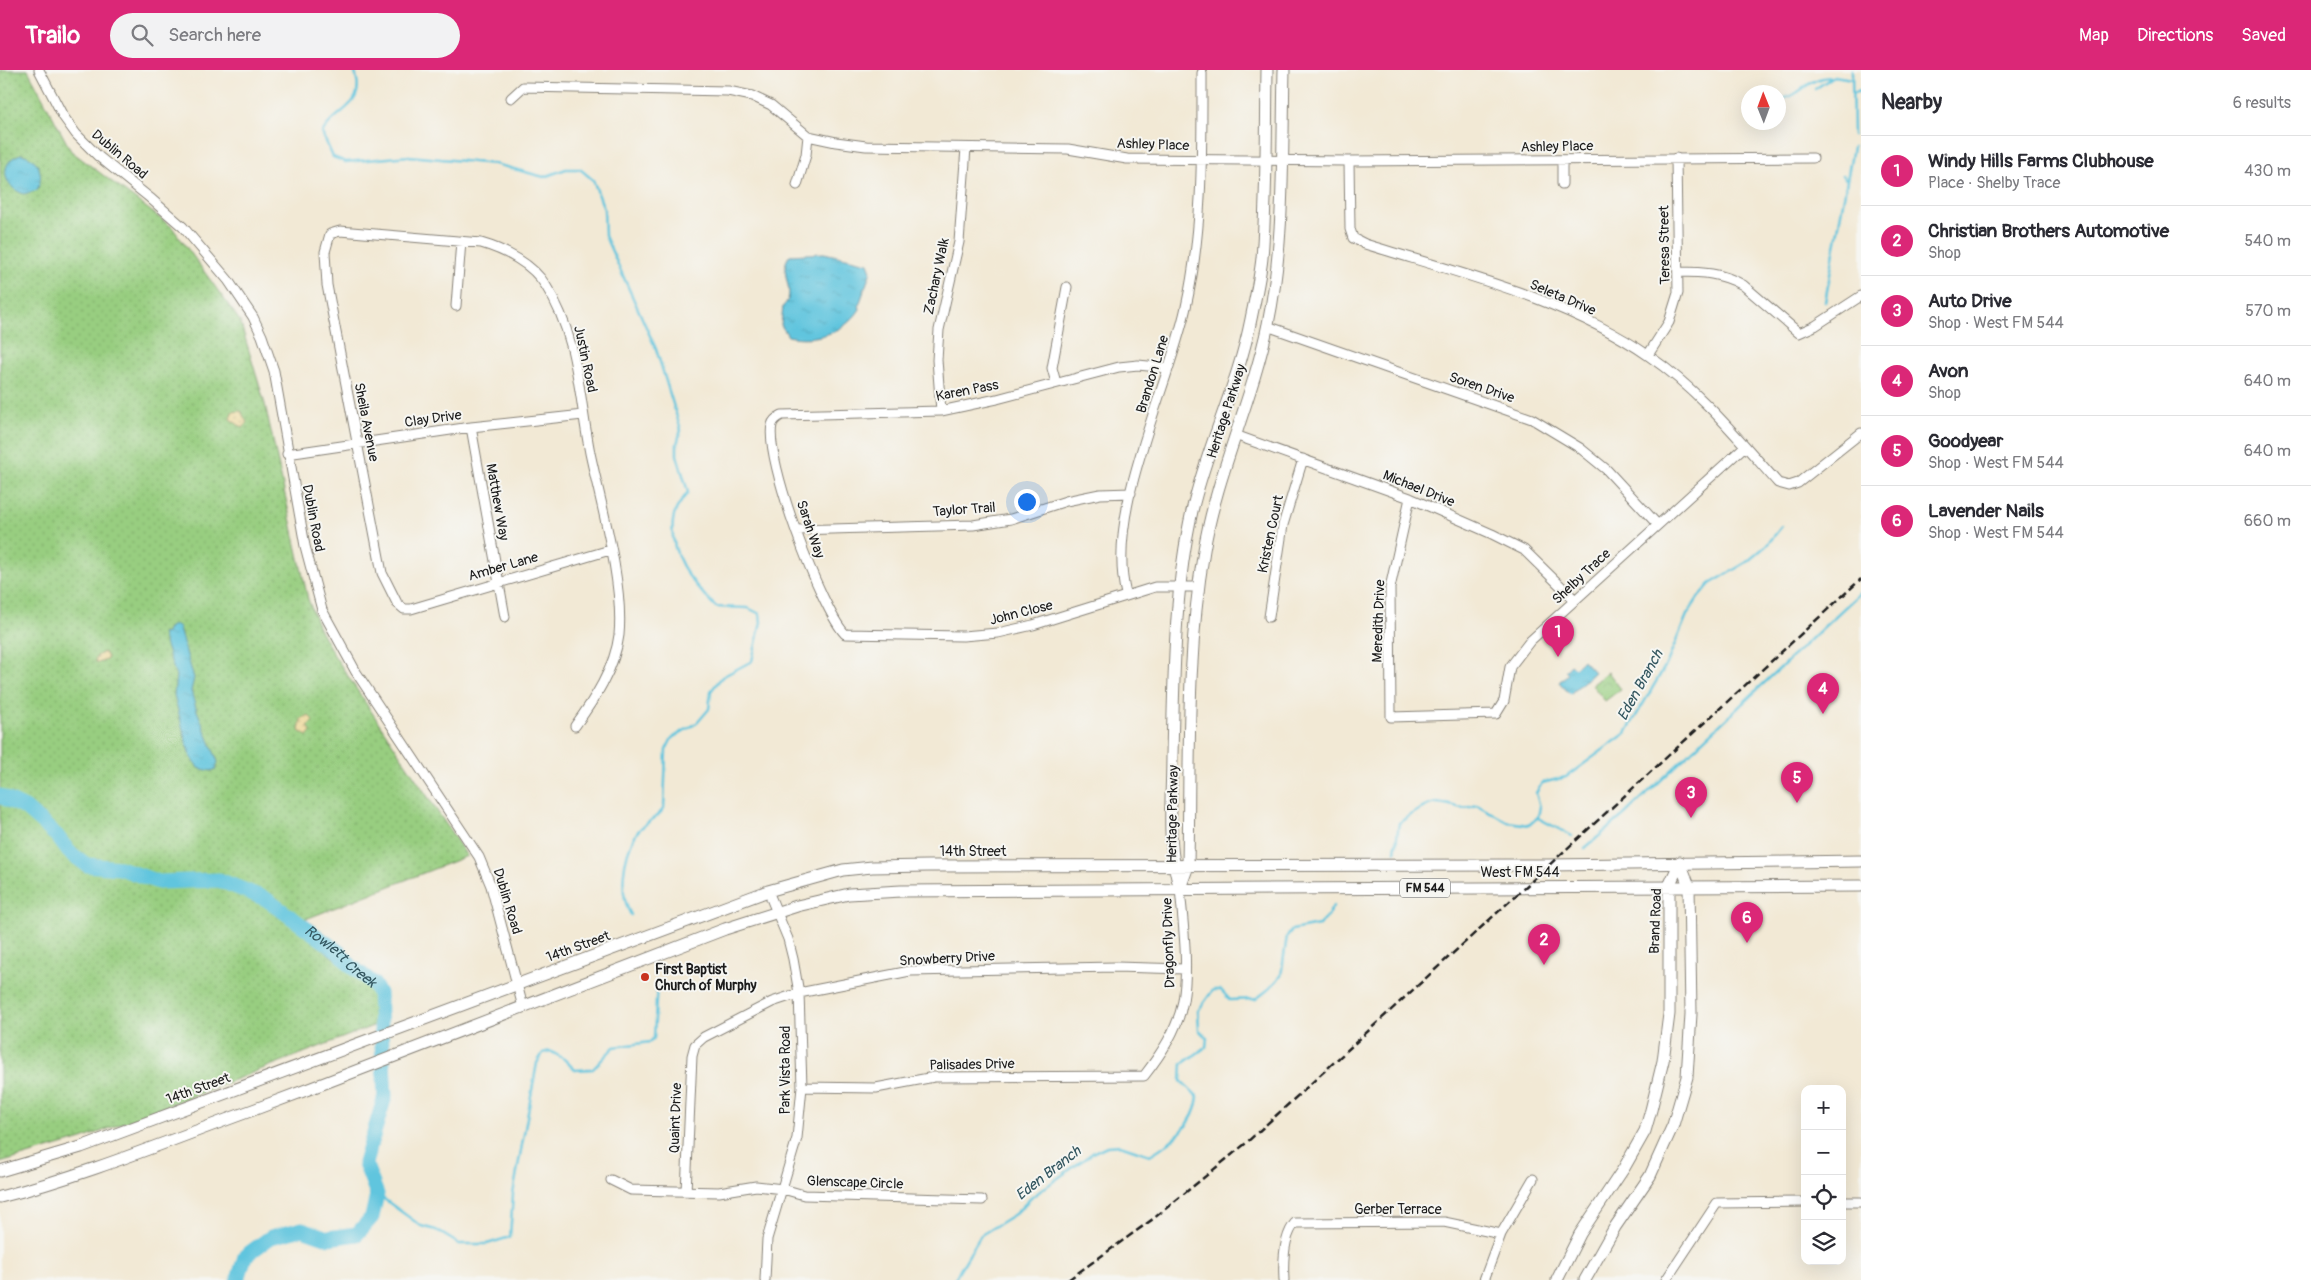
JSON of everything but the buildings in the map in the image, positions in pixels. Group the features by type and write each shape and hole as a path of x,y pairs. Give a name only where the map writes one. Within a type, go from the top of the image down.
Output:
{"main road":[{"name":"Heritage Parkway","path":"1180,888 1173,866 1173,693 1180,585 1185,545 1201,476 1238,368 1250,321 1262,260 1267,70"},
{"name":"Heritage Parkway","path":"1180,888 1188,866 1188,693 1192,636 1211,516 1267,326 1278,256 1284,70"},
{"path":"1173,693 1188,693"},
{"path":"1585,1280 1615,1227 1650,1176 1673,1125 1687,1077 1691,1014 1689,886 1680,862"},
{"name":"Brand Road","path":"1557,1280 1580,1234 1624,1168 1645,1131 1663,1060 1669,1014 1669,886 1680,862"},
{"name":"West FM 544","path":"1188,866 1861,862"},
{"name":"14th Street","path":"0,1171 81,1147 768,890 843,870 872,867 1188,866"},
{"name":"West FM 544","path":"1180,888 1861,886"},
{"path":"0,1197 38,1187 144,1150 363,1069 725,929 777,912 849,894 873,892 1180,888"},
{"path":"1669,1014 1691,1014"}],"street":[{"name":"Dublin Road","path":"39,70 62,116 76,134 98,156 183,227 214,262 246,305 258,327 270,359 306,552 322,610 356,672 479,857 491,886 523,1007"},
{"name":"Brandon Lane","path":"1126,594 1121,568 1121,547 1130,493 1186,307 1194,262 1202,159 1202,73"},
{"name":"Ashley Place","path":"511,98 523,87 728,91 752,96 771,105 808,136 836,142 866,146 1068,149 1128,159 1349,161 1813,158"},
{"path":"797,185 806,155 808,136"},
{"name":"Zachary Walk","path":"941,411 937,360 939,330 959,242 966,148"},
{"name":"Teresa Street","path":"1648,355 1659,341 1673,312 1678,293 1676,158"},
{"path":"1562,160 1562,184"},
{"name":"Seleta Drive","path":"1349,161 1350,229 1353,238 1365,244 1549,304 1590,323 1648,355 1694,392 1778,483 1788,486 1798,483 1861,433"},
{"name":"Justin Road","path":"330,234 340,231 481,243 498,248 529,268 546,285 568,333 620,609 614,658 592,703 575,726"},
{"name":"Sheila Avenue","path":"330,234 325,252 327,285 382,573 397,603 404,609"},
{"path":"456,306 461,241"},
{"path":"1679,272 1707,273 1733,279 1799,333 1815,326 1861,296"},
{"path":"1056,383 1052,368 1066,287"},
{"name":"Soren Drive","path":"1267,326 1532,419 1580,448 1607,470 1657,524"},
{"name":"Karen Pass","path":"772,425 777,417 782,415 941,411 966,407 1119,367 1138,365 1168,368"},
{"name":"Clay Drive","path":"287,454 471,426 582,415"},
{"name":"Sarah Way","path":"772,425 775,457 796,530 818,590 838,627 845,634"},
{"name":"Matthew Way","path":"471,426 505,617"},
{"name":"Michael Drive","path":"1235,435 1410,498 1524,550 1575,600"},
{"name":"Shelby Trace","path":"1391,716 1496,714 1504,700 1507,678 1514,661 1530,641 1745,446"},
{"name":"Kristen Court","path":"1269,617 1282,534 1303,459"},
{"name":"Taylor Trail","path":"796,530 973,524 1011,519 1066,501 1100,494 1130,493"},
{"name":"Meredith Drive","path":"1391,716 1390,588 1410,498"},
{"name":"Amber Lane","path":"404,609 610,550"},
{"name":"John Close","path":"845,634 963,636 998,633 1033,625 1126,594 1155,587 1199,586"},
{"name":"Dragonfly Drive","path":"1144,1076 1166,1047 1183,1002 1185,969 1180,888"},
{"name":"Park Vista Road","path":"765,1280 767,1240 797,1138 802,1087 799,992 788,939 768,890"},
{"name":"Snowberry Drive","path":"695,1045 704,1036 764,1006 799,992 910,971 1116,967 1185,969"},
{"name":"Quaint Drive","path":"686,1192 692,1056 695,1045"},
{"name":"Palisades Drive","path":"802,1087 876,1088 934,1077 1144,1076"},
{"path":"1484,1280 1500,1234 1532,1179"},
{"name":"Glenscape Circle","path":"610,1180 631,1190 719,1192 756,1186 783,1189 804,1195 982,1200"},
{"path":"1666,1280 1717,1203 1801,1202"},
{"path":"1846,1202 1861,1202"},
{"name":"Gerber Terrace","path":"1284,1280 1284,1262 1289,1230 1295,1223 1444,1222 1500,1234"}],"green space":[{"path":"0,70 28,70 71,151 172,227 240,321 265,404 308,599 319,628 334,655 467,856 293,924 373,991 378,1024 82,1139 0,1163"},
{"path":"1608,672 1621,689 1605,701 1592,685"}],"sand":[{"path":"241,411 247,423 243,428 230,419 232,412"},
{"path":"104,652 108,657 106,660 98,663 95,661 97,656"},
{"path":"308,715 313,720 308,726 311,731 307,736 299,731 301,719"}],"water":[{"path":"21,154 36,163 40,173 37,190 24,194 10,185 6,173 6,167 9,162"},
{"path":"824,253 868,263 871,271 859,305 860,309 846,324 828,334 808,338 788,336 781,325 783,306 789,295 785,268 786,262 790,255"},
{"path":"174,625 178,626 194,678 191,691 196,708 218,762 216,769 211,771 198,768 189,753 174,695 176,676 162,634 166,633 168,628"},
{"path":"1583,660 1594,672 1570,694 1559,682 1568,674 1565,671 1571,665 1575,668"}],"waterway":[{"path":"354,70 357,82 357,92 354,100 322,133 333,157 346,162 409,156 495,164 544,177 566,169 580,169 593,180 604,209 605,236 656,349 681,430 677,444 677,455 688,492 674,515 672,529 677,554 698,588 716,607 748,608 760,614 761,622 752,661 722,677 711,691 709,709 697,723 672,738 666,750 664,808 658,816 642,827 636,834 625,863 624,896 631,915"},
{"path":"1852,70 1853,135"},
{"path":"1815,89 1834,76 1852,79"},
{"path":"1786,98 1815,81 1831,77"},
{"path":"1853,93 1861,91"},
{"path":"1825,302 1853,147"},
{"path":"1842,175 1847,180"},
{"name":"Eden Branch","path":"1395,852 1399,823 1418,810 1434,803 1461,808 1477,805 1508,822 1529,825 1538,817 1540,807 1536,793 1542,783 1566,777 1626,733 1667,663 1687,615 1698,598 1710,584 1747,562 1767,545 1782,526"},
{"path":"1585,848 1624,815 1861,592"},
{"name":"Rowlett Creek","path":"0,796 25,808 57,836 69,852 87,865 120,868 158,882 219,880 266,899 339,952 351,966 373,983 379,993 385,1096 365,1163 377,1194 372,1217 357,1234 328,1238 302,1229 271,1237 245,1256 238,1280"},
{"path":"1538,818 1572,836"},
{"name":"Eden Branch","path":"954,1280 981,1235 1015,1214 1032,1197 1094,1152 1107,1146 1120,1145 1150,1155 1175,1138 1188,1124 1196,1107 1198,1097 1181,1081 1182,1064 1206,1047 1207,1038 1199,1030 1198,1011 1213,990 1221,990 1230,1000 1256,999 1269,989 1281,976 1287,936 1292,930 1319,925 1327,917 1333,906"},
{"path":"377,1194 421,1226 436,1230 459,1244 487,1244 510,1237 513,1194 537,1063 543,1053 550,1051 564,1059 575,1070 593,1069 614,1047 650,1042 654,1038 657,981"}],"railway":[{"path":"1068,1280 1153,1219 1245,1144 1861,579"}],"place":[{"name":"Windy Hills Farms Clubhouse","path":"1558,657"},
{"name":"Avon","path":"1823,714"},
{"name":"Goodyear","path":"1797,803"},
{"name":"Auto Drive","path":"1691,818"},
{"name":"Lavender Nails","path":"1747,943"},
{"name":"Christian Brothers Automotive","path":"1544,965"},
{"name":"First Baptist Church of Murphy","path":"645,977"}]}
